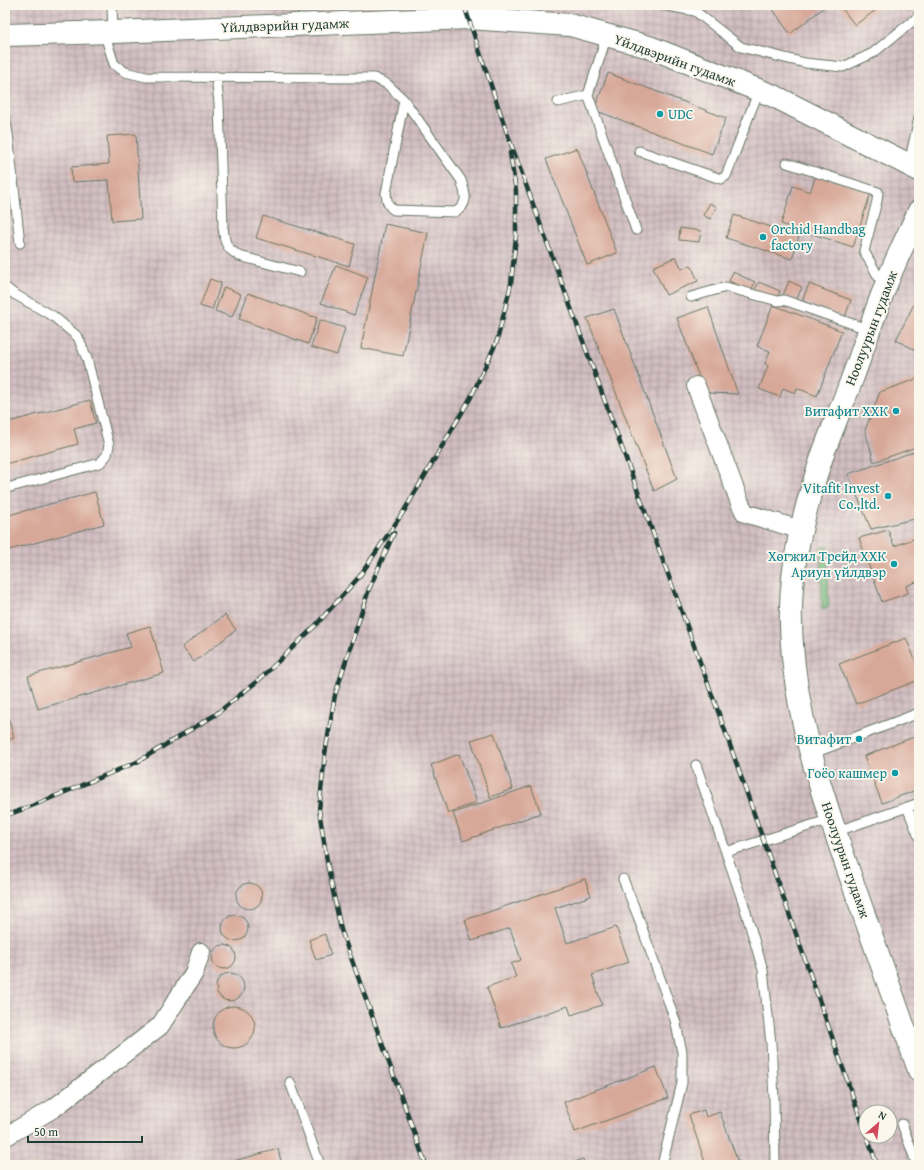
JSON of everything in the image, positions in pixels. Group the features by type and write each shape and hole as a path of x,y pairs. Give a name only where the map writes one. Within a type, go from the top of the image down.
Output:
{"main road":[{"name":"Yйлдвэрийн гудамж","path":"5,35 469,18 570,25 649,47 776,97 914,167"},
{"name":"Ноолуурын гудамж","path":"919,211 884,288 870,330 824,452 805,512 793,574 791,622 793,667 801,714 811,754 833,826 919,1070"}],"street":[{"path":"696,386 740,503 745,512 802,530"},
{"path":"5,1137 54,1108 160,1026 194,973 201,952"}],"lane":[{"path":"112,5 108,32 114,64 125,72 146,77 216,76 374,78 387,84 404,100 461,180 465,194 464,205 455,212 394,210 387,202 386,193 404,100"},
{"path":"662,5 693,8 741,47 805,63 843,67 873,53 919,16"},
{"path":"607,35 588,95 636,230"},
{"path":"216,76 219,103 223,227 225,244 230,251 238,256 300,272"},
{"path":"639,151 721,179 726,176 759,90"},
{"path":"558,102 588,95"},
{"path":"5,118 20,244"},
{"path":"914,167 919,118"},
{"path":"787,163 878,192 864,251 884,288"},
{"path":"5,287 14,294 53,316 78,336 87,359 109,445 107,455 100,464 7,488"},
{"path":"691,298 726,287 778,301 784,300 870,330"},
{"path":"811,754 919,713"},
{"path":"696,765 743,902 763,970 771,1043 775,1165"},
{"path":"726,852 919,803"},
{"path":"907,807 919,837"},
{"path":"623,879 676,1020 682,1052 682,1083 662,1165"},
{"path":"290,1082 320,1165"},
{"path":"902,1124 917,1165"}],"shaded area":[{"path":"5,5 919,5 919,1165 5,1165"}],"green space":[{"path":"827,546 829,607 822,609 821,547"}],"building":[{"path":"770,5 827,5 790,34"},
{"path":"839,5 883,5 855,25"},
{"name":"UDC","path":"608,73 726,118 712,154 594,110"},
{"path":"136,134 141,219 112,221 109,180 72,182 71,167 109,164 107,136"},
{"path":"577,148 617,253 587,265 546,159"},
{"path":"816,175 871,192 853,247 781,224 793,186 810,192"},
{"path":"710,203 717,207 710,219 703,215"},
{"name":"Orchid Handbag factory","path":"734,215 799,236 792,259 726,238"},
{"path":"263,216 355,244 349,266 256,238"},
{"path":"385,224 428,233 403,356 361,348"},
{"path":"680,228 701,231 699,242 679,240"},
{"path":"676,257 682,269 691,265 698,281 666,295 653,267"},
{"path":"336,265 368,277 354,315 321,303"},
{"path":"733,272 755,282 751,291 729,281"},
{"path":"210,279 221,283 212,310 200,306"},
{"path":"789,281 802,287 796,301 783,295"},
{"path":"759,282 780,291 777,300 754,291"},
{"path":"809,284 851,300 845,317 802,301"},
{"path":"224,287 241,294 232,317 215,311"},
{"path":"248,293 317,318 308,344 239,319"},
{"path":"919,294 919,352 896,340"},
{"path":"773,305 842,331 817,396 797,388 795,393 783,388 780,397 759,389 768,366 765,364 770,351 757,346"},
{"path":"708,307 738,394 705,393 677,318"},
{"path":"614,309 677,479 654,491 587,318"},
{"path":"320,320 345,328 337,355 311,347"},
{"name":"Витафит ХХК","path":"919,378 919,446 874,462 865,430 880,392"},
{"path":"90,400 96,423 74,429 78,444 5,464 5,423"},
{"name":"Vitafit Invest Co.,ltd.","path":"919,450 919,518 871,529 848,474"},
{"path":"95,492 104,524 5,551 5,516"},
{"name":"Хөгжил Трейд ХХК Ариун үйлдвэр","path":"888,530 894,546 919,537 919,581 906,586 908,593 882,602 859,538"},
{"path":"225,615 236,630 194,662 182,647"},
{"path":"150,626 164,673 38,709 28,676 131,647 126,633"},
{"path":"906,638 919,669 919,680 856,704 839,664"},
{"path":"5,706 14,738 5,741"},
{"path":"494,733 513,789 490,797 471,740"},
{"name":"Гоёо кашмер","path":"919,735 919,789 882,803 864,756"},
{"path":"459,754 477,802 448,813 431,765"},
{"path":"531,786 541,813 463,841 453,813"},
{"path":"585,879 591,896 555,908 567,943 616,927 629,962 592,975 602,1005 571,1015 568,1006 501,1028 487,987 516,977 511,964 521,960 510,928 472,941 465,920"},
{"path":"249,883 258,887 262,896 258,905 249,909 240,905 236,896 240,887"},
{"path":"235,915 244,919 248,928 244,937 235,941 226,937 222,928 226,919"},
{"path":"325,934 331,955 316,960 309,940"},
{"path":"224,945 232,949 236,957 232,965 224,969 216,965 212,957 216,949"},
{"path":"230,973 236,974 240,977 243,981 243,993 240,997 236,1000 230,1001 224,1000 220,997 217,993 216,987 217,981 220,977 224,974"},
{"path":"234,1006 249,1012 255,1027 249,1042 234,1048 219,1042 213,1027 219,1012"},
{"path":"656,1067 668,1098 575,1132 564,1102"},
{"path":"704,1110 706,1117 720,1112 739,1165 706,1165 689,1115"},
{"path":"278,1149 282,1165 231,1165 230,1162"},
{"path":"583,1159 585,1165 567,1165"}],"railway":[{"path":"464,5 506,130 723,725 858,1111"},
{"path":"5,816 137,762 215,715 261,678 315,626 359,577 404,511 471,397 497,341 511,284 516,236 516,191 510,153"},
{"path":"394,533 369,589 335,695 325,754 319,810 328,867 341,930 426,1165"},
{"path":"870,1144 877,1165"}],"place":[{"name":"UDC","path":"660,114"},
{"name":"Orchid Handbag factory","path":"763,237"},
{"name":"Витафит ХХК","path":"896,411"},
{"name":"Vitafit Invest Co.,ltd.","path":"888,496"},
{"name":"Хөгжил Трейд ХХК Ариун үйлдвэр","path":"894,564"},
{"name":"Витафит","path":"859,739"},
{"name":"Гоёо кашмер","path":"895,773"}]}
